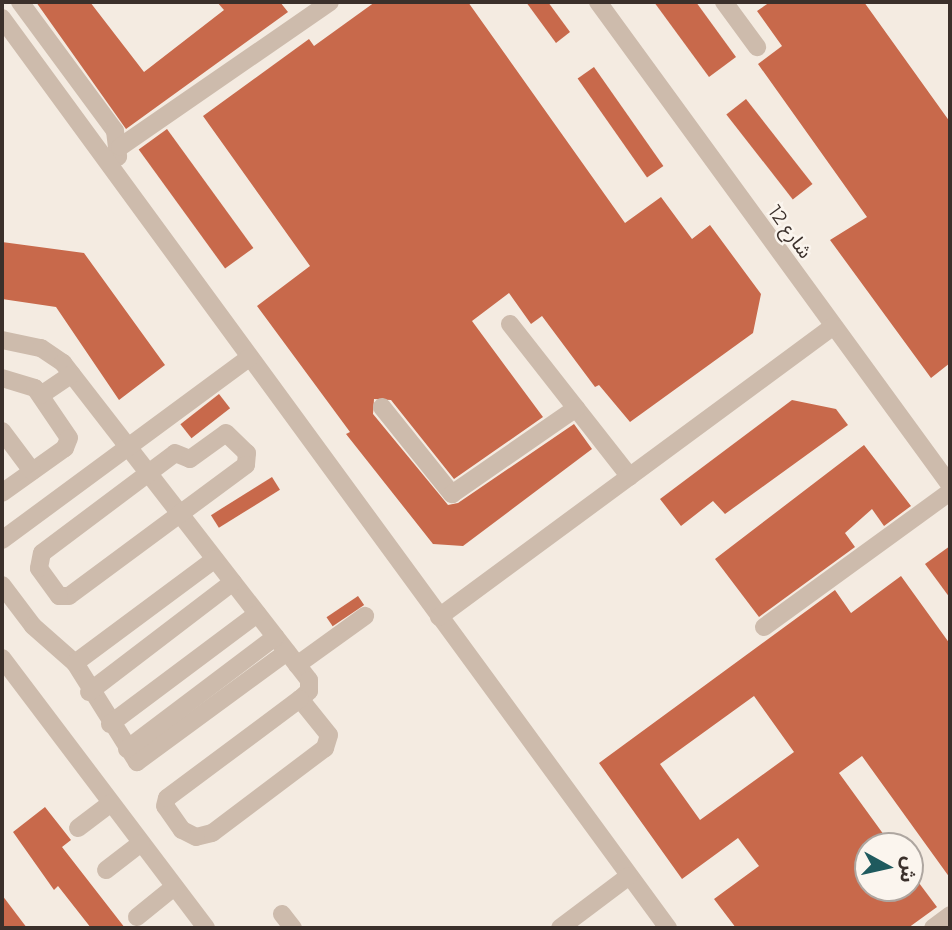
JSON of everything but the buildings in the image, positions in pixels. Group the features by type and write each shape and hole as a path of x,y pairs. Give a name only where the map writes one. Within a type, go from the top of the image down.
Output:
{"street":[{"path":"20,2 116,131 120,148 113,170"},
{"path":"120,148 330,2"},
{"name":"شارع 12","path":"598,2 950,485"},
{"path":"724,2 757,47"},
{"path":"2,18 668,928"},
{"path":"510,324 630,477"},
{"path":"439,617 833,327"},
{"path":"2,340 41,348 72,374 292,658 311,687 300,699 167,798 165,806 181,830 196,837 212,832 325,748 329,735 300,699"},
{"path":"2,540 249,358"},
{"path":"41,396 72,374"},
{"path":"2,378 27,383 41,396 69,438 65,448 2,493"},
{"path":"382,407 452,494 576,408"},
{"path":"2,431 32,471"},
{"path":"223,434 233,435 247,453 246,465 69,596 59,596 39,568 42,553 148,474 175,453 190,458 223,434"},
{"path":"764,627 950,492"},
{"path":"75,663 215,559"},
{"path":"89,692 233,582"},
{"path":"2,585 33,626 75,663 89,692 131,755"},
{"path":"110,724 257,614"},
{"path":"131,755 365,615"},
{"path":"131,755 275,637"},
{"path":"2,658 206,928"},
{"path":"78,828 111,803"},
{"path":"106,870 141,843"},
{"path":"560,928 629,876"},
{"path":"137,917 174,887"},
{"path":"933,928 950,915"}]}
